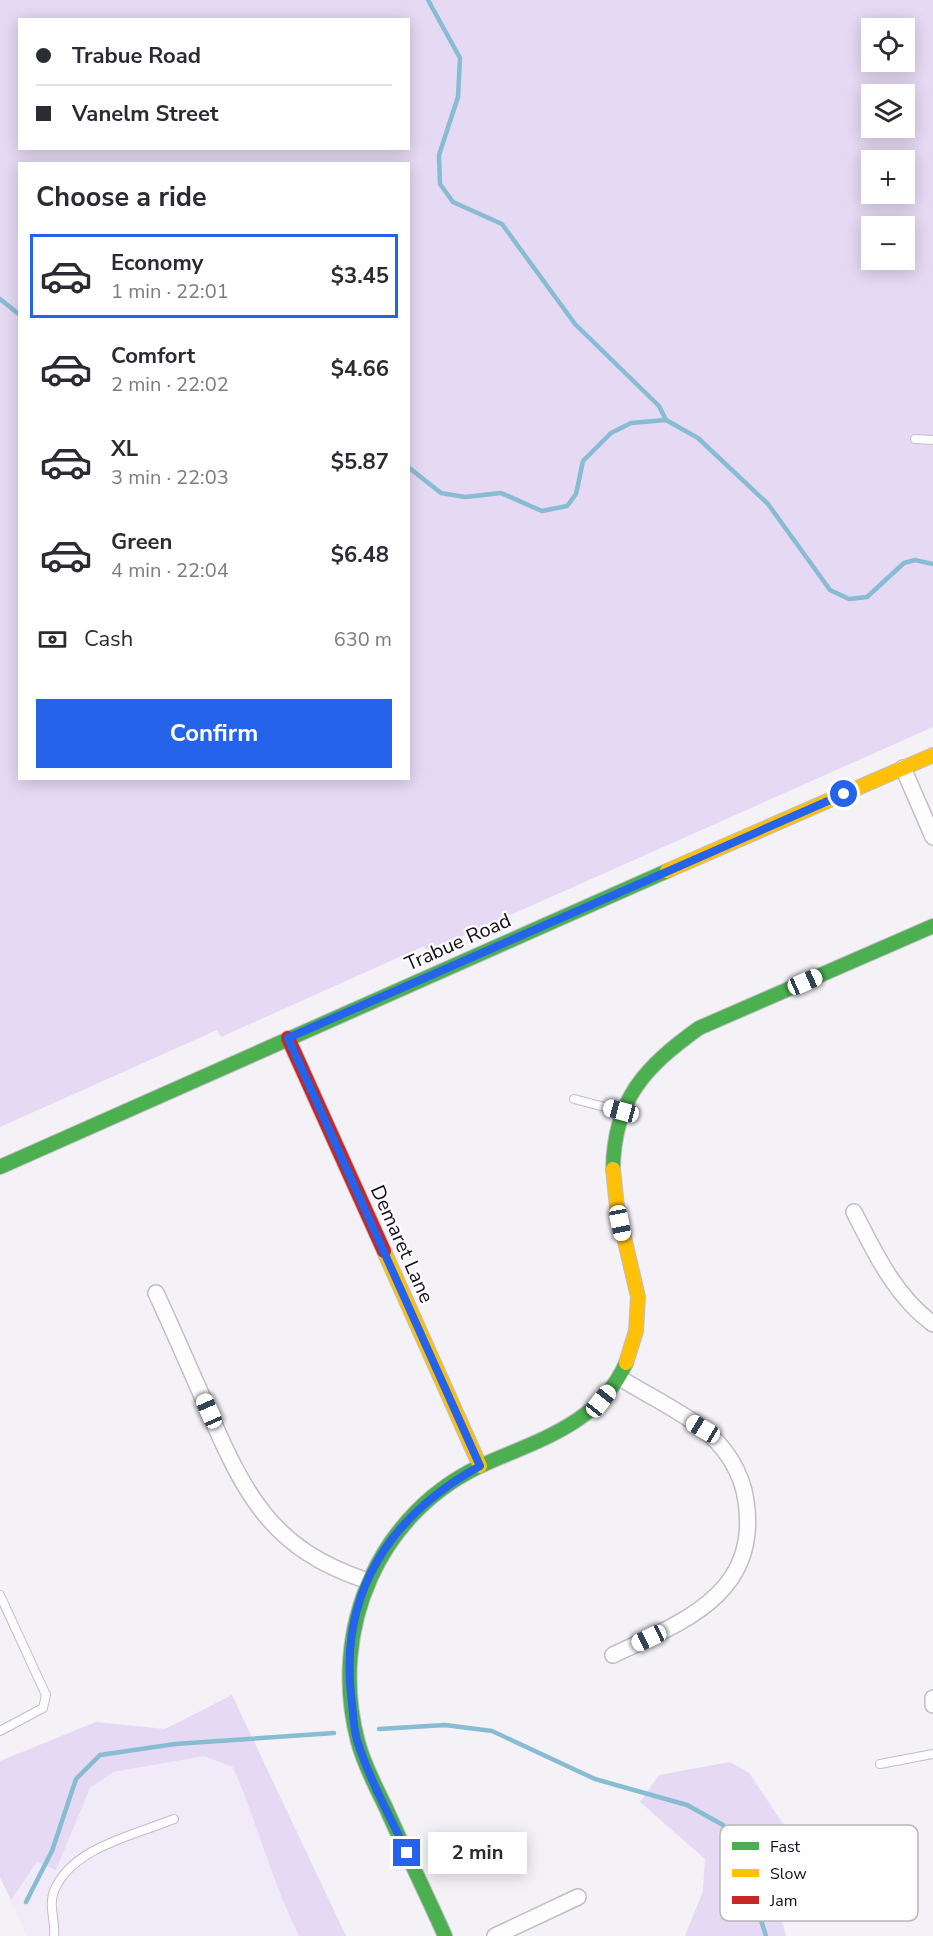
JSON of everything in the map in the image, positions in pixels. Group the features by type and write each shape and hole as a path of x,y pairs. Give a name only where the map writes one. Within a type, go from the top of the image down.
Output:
{"street":[{"name":"Trabue Road","path":"0,1167 933,755"},
{"path":"903,768 933,837"},
{"path":"445,1936 368,1770 356,1738 349,1656 351,1631 365,1580 395,1533 437,1493 480,1466 563,1431 583,1418 620,1378 634,1341 639,1318 634,1274 624,1246 613,1184 613,1144 621,1111 638,1078 677,1042 699,1029 933,926"},
{"name":"Demaret Lane","path":"288,1038 480,1466"},
{"path":"854,1212 876,1255 902,1296 933,1324"},
{"path":"156,1293 235,1471 254,1502 279,1532 307,1555 339,1572 365,1580"},
{"path":"613,1655 686,1621 716,1597 729,1584 739,1566 749,1530 745,1493 732,1460 703,1429 620,1378"},
{"path":"933,1698 933,1705"},
{"path":"495,1936 578,1897"}],"lane":[{"path":"915,439 933,440"},
{"path":"574,1099 621,1111"},
{"path":"0,1595 46,1695 43,1708 0,1731"},
{"path":"880,1764 933,1754"},
{"path":"54,1936 52,1903 54,1891 68,1869 90,1853 174,1819"}],"shaded area":[{"path":"0,0 933,0 933,727 427,952 424,946 221,1037 217,1030 0,1127"},
{"path":"232,1695 346,1936 299,1936 281,1895 233,1767 204,1756 113,1772 90,1788 56,1870 37,1862 11,1900 0,1877 0,1761 96,1722 165,1729"},
{"path":"204,1756 233,1766 251,1809 287,1912 299,1936 27,1936 11,1900 37,1862 56,1870 90,1788 113,1772"},
{"path":"730,1762 749,1773 784,1825 720,1825 720,1921 782,1921 786,1936 685,1936 703,1891 705,1859 640,1802 659,1775"}],"waterway":[{"path":"428,0 460,58 458,97 439,155 440,184 453,202 502,224 575,324 659,406 666,420"},
{"path":"0,299 18,313"},
{"path":"410,469 441,493 465,497 501,493 542,511 567,506 576,494 583,461 611,433 631,423 666,420 698,438 768,504 830,590 849,599 867,597 904,563 915,560 933,564"},
{"path":"379,1729 445,1725 492,1731 595,1779 687,1805 723,1825"},
{"path":"26,1902 52,1851 76,1779 100,1755 175,1744 334,1733"},
{"path":"761,1921 766,1936"}],"traffic: fast":[{"path":"0,1167 667,871"},
{"path":"613,1169 619,1123 626,1104 648,1071 680,1042 699,1028 933,926"},
{"path":"445,1936 370,1776 358,1742 350,1699 350,1657 357,1616 371,1578 391,1542 417,1511 449,1484 487,1463 548,1436 585,1414 615,1383 626,1363"}],"traffic: slow":[{"path":"667,871 933,755"},
{"path":"613,1169 617,1207 638,1297 636,1331 626,1363"},
{"path":"384,1251 480,1466"}],"traffic: jam":[{"path":"288,1038 384,1251"}],"route":[{"path":"407,1853 368,1770 356,1738 349,1679 351,1631 365,1580 395,1533 437,1493 480,1466 288,1038 844,794"}]}
